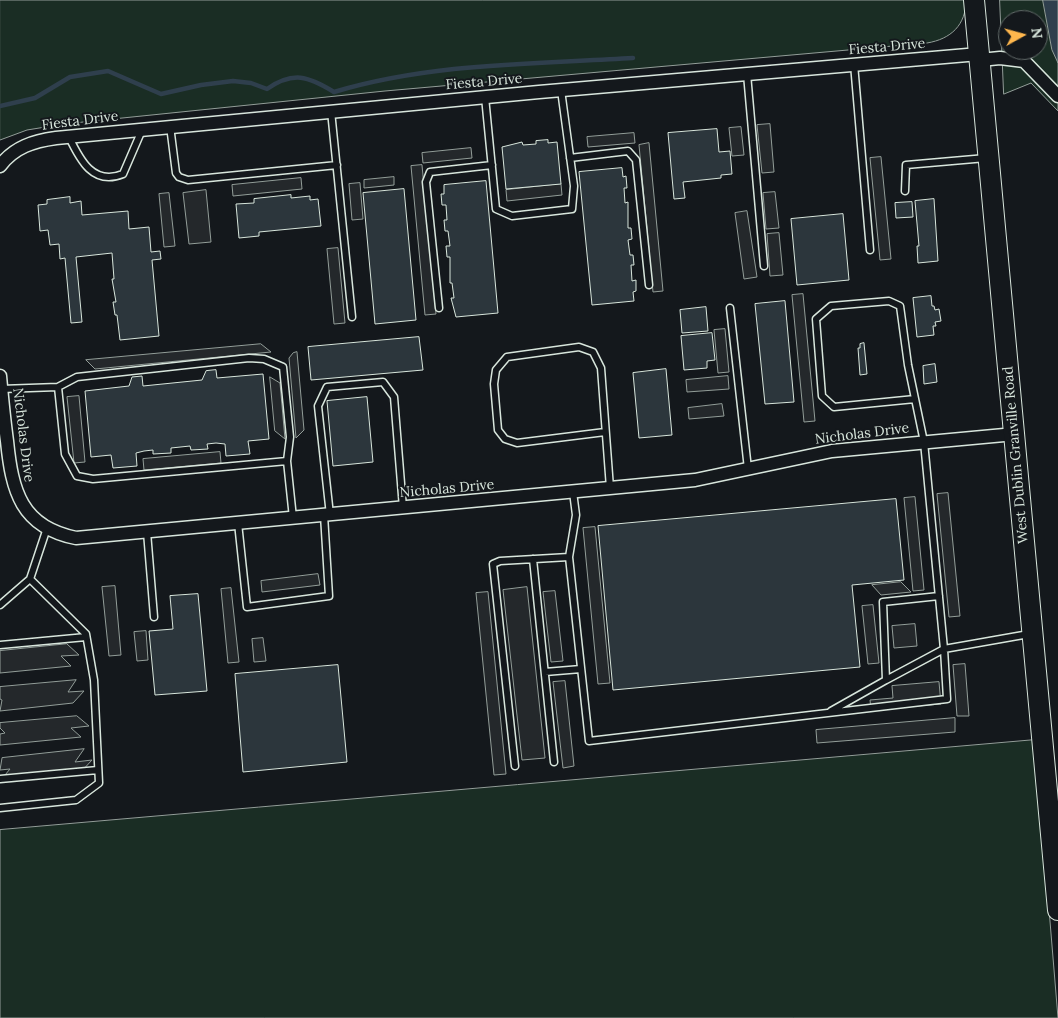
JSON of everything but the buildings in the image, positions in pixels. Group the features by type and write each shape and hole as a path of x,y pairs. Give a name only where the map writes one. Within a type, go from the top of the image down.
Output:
{"main road":[{"name":"West Dublin Granville Road","path":"974,0 1033,633 1050,793 1058,910"}],"street":[{"name":"Fiesta Drive","path":"0,166 8,155 24,146 40,140 69,136 854,64 979,57 1008,59 1026,62 1058,96"},
{"name":"Nicholas Drive","path":"0,376 10,470 16,493 23,507 33,519 59,534 76,538 695,480 832,451 1015,434"}],"lane":[{"path":"854,64 870,250"},
{"path":"746,74 764,266"},
{"path":"485,97 496,210 512,216 572,209 574,186 561,90"},
{"path":"331,111 352,317"},
{"path":"170,126 176,173 179,177 188,180 337,165"},
{"path":"69,136 81,161 90,171 99,176 110,177 123,174 143,129"},
{"path":"570,158 628,151 636,160 649,284"},
{"path":"905,191 906,165 990,158"},
{"path":"439,308 426,182 430,172 492,165"},
{"path":"573,492 576,516 569,557 589,741 948,699 924,442 900,306 889,301 831,306 816,319 822,396 834,407 915,399"},
{"path":"730,308 748,469"},
{"path":"606,432 517,443 505,439 498,430 494,384 496,370 507,357 579,347 594,352 601,368 606,432 610,488"},
{"path":"1,389 58,387 77,377 249,358 264,359 283,367 290,437 287,461 293,518"},
{"path":"238,523 247,607 329,596 327,515 318,406 327,387 383,382 394,397 403,508"},
{"path":"58,387 65,454 76,476 93,479 287,461"},
{"path":"0,605 30,580 48,528"},
{"path":"147,532 154,617"},
{"path":"514,766 493,564 500,561 569,557"},
{"path":"534,559 554,762"},
{"path":"0,808 76,800 99,783 94,680 86,637 69,617 30,580"},
{"path":"886,680 882,602 939,596"},
{"path":"828,712 944,649 1033,633"},
{"path":"0,645 86,637"},
{"path":"545,672 581,669"},
{"path":"0,779 98,770"}],"green space":[{"path":"0,0 966,0 963,17 956,29 943,38 927,43 385,91 64,124 27,130 0,140"},
{"path":"1000,0 1058,0 1058,111 1031,83 1004,94 1003,60 1048,60 1048,10 1000,10"},
{"path":"1035,740 1058,1018 0,1018 0,830"}],"shaded area":[{"path":"770,124 774,172 762,173 757,125"},
{"path":"741,127 744,155 732,156 729,128"},
{"path":"634,133 635,143 588,147 587,137"},
{"path":"649,143 663,291 653,292 639,145"},
{"path":"471,148 472,158 423,163 422,153"},
{"path":"881,157 891,259 880,260 870,158"},
{"path":"422,165 436,314 425,315 411,166"},
{"path":"394,177 394,185 364,188 364,180"},
{"path":"301,178 302,189 233,196 232,185"},
{"path":"360,183 363,219 352,220 349,184"},
{"path":"561,184 562,195 507,201 506,190"},
{"path":"206,190 211,242 189,244 183,193"},
{"path":"775,192 779,228 766,229 763,193"},
{"path":"169,193 175,246 164,247 159,194"},
{"path":"747,211 757,277 744,279 735,213"},
{"path":"779,233 783,275 770,276 767,234"},
{"path":"338,248 345,323 334,324 327,249"},
{"path":"803,294 815,421 804,422 792,295"},
{"path":"725,329 729,372 718,373 714,330"},
{"path":"261,344 271,352 95,369 86,360"},
{"path":"297,352 304,430 296,438 289,358 293,353"},
{"path":"728,376 729,389 687,392 686,380"},
{"path":"270,377 280,383 285,439 275,431"},
{"path":"79,396 85,462 74,463 67,397"},
{"path":"722,404 724,416 689,419 688,408"},
{"path":"220,452 221,463 144,470 143,459"},
{"path":"948,493 960,616 949,617 937,494"},
{"path":"915,497 924,590 913,591 904,498"},
{"path":"595,527 610,683 598,684 583,528"},
{"path":"318,574 320,585 262,592 261,581"},
{"path":"901,582 911,592 881,595 872,585"},
{"path":"115,586 121,655 109,656 102,587"},
{"path":"527,587 545,758 522,760 503,590"},
{"path":"231,588 239,662 228,663 221,589"},
{"path":"555,591 563,661 551,662 543,592"},
{"path":"488,592 506,774 494,775 476,593"},
{"path":"873,605 879,663 868,664 862,606"},
{"path":"915,624 917,646 894,648 892,626"},
{"path":"146,631 148,660 137,661 134,632"},
{"path":"263,638 266,661 254,662 252,639"},
{"path":"67,644 79,655 61,656 71,666 0,673 0,651"},
{"path":"965,664 969,716 957,716 953,665"},
{"path":"76,680 68,692 84,691 73,703 0,711 2,700 0,699 0,687"},
{"path":"565,681 574,766 563,768 553,682"},
{"path":"939,682 941,704 871,710 870,700 893,698 892,686"},
{"path":"77,716 89,726 71,728 81,737 0,745 0,734 5,733 0,728 0,723"},
{"path":"955,718 955,732 817,743 816,730"},
{"path":"84,749 75,762 92,760 80,773 0,781 10,769 0,770 2,758"}],"water":[{"path":"1043,0 1058,0 1058,63 1052,50 1048,28 1048,10 1045,10"}],"waterway":[{"path":"0,106 35,98 70,77 108,71 161,94 201,85 233,81 251,83 267,89 276,83 293,78 308,79 334,92 371,82 445,70 482,66 633,58"}]}
